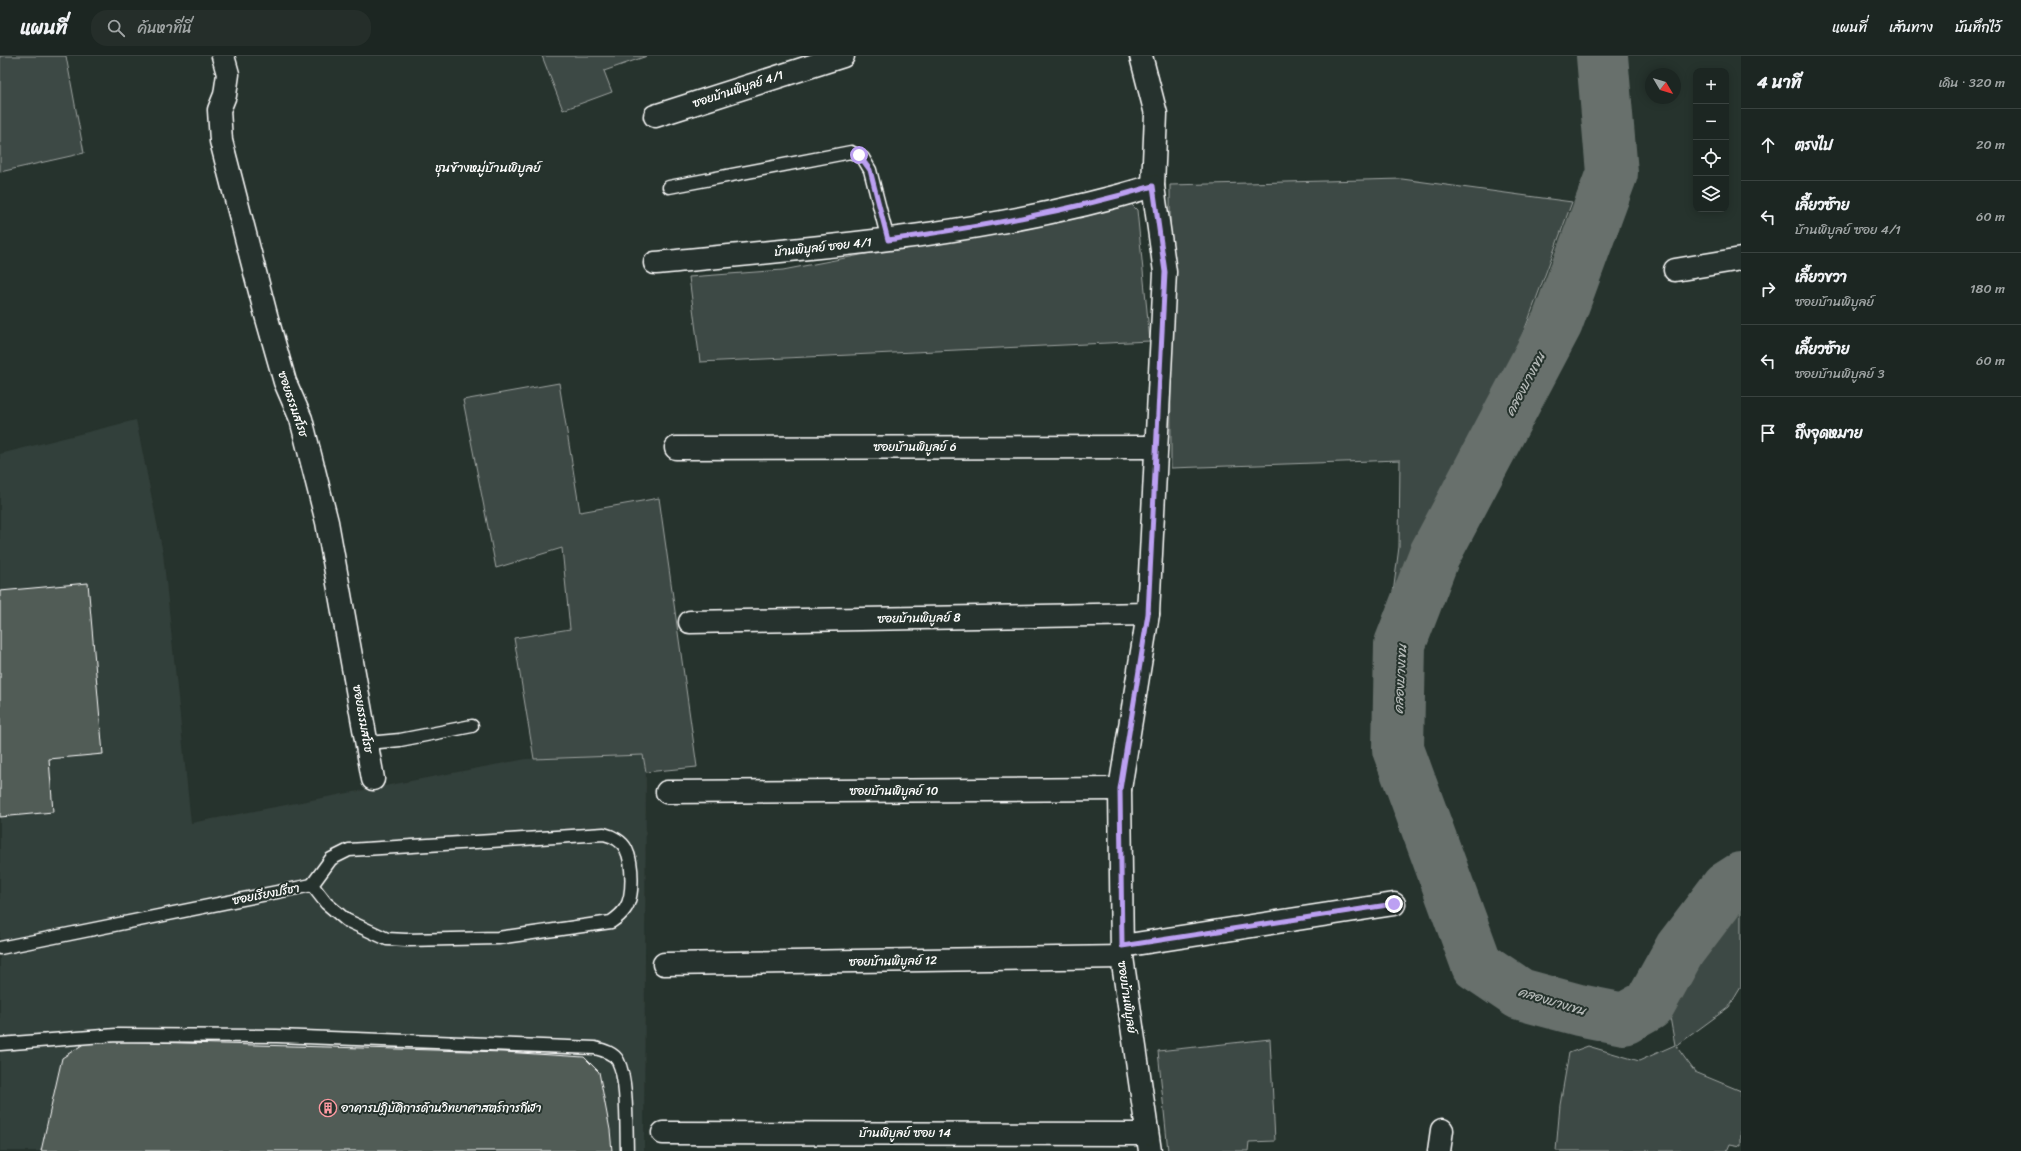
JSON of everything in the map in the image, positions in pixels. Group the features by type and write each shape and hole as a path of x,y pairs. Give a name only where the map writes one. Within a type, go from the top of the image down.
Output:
{"street":[{"name":"ซอยธรรมสโรช","path":"223,56 228,74 225,95 219,110 221,140 266,315 285,382 301,419 327,522 368,743 373,779"},
{"name":"ซอยบ้านพิบูลย์ 4/1","path":"655,116 843,56"},
{"name":"ซอยบ้านพิบูลย์","path":"1140,56 1156,114 1153,186 1165,272 1155,447 1148,614 1120,789 1122,952 1148,1142"},
{"name":"บ้านพิบูลย์ ซอย 4/1","path":"655,263 888,240 967,229 1080,207 1153,186"},
{"path":"1675,270 1741,259"},
{"name":"ซอยบ้านพิบูลย์ 6","path":"676,448 1155,447"},
{"name":"ซอยบ้านพิบูลย์ 8","path":"690,622 1148,614"},
{"name":"ซอยบ้านพิบูลย์ 10","path":"667,792 1120,789"},
{"name":"ซอยบ้านพิบูลย์ 12","path":"664,964 1122,952 1394,904"},
{"name":"บ้านพิบูลย์ ซอย 14","path":"663,1132 1148,1142"}],"lane":[{"path":"669,187 841,152 855,153 863,158 870,170 888,240"},
{"path":"368,743 400,740 472,726"},
{"name":"ซอยเรียงปรีชา","path":"0,948 312,885 331,858 349,850 604,834 618,841 626,849 631,868 631,888 626,908 620,916 611,922 498,938 387,939 346,920 326,903 312,885"},
{"path":"0,1044 124,1035 278,1036 594,1048 607,1051 618,1060 623,1083 627,1151"}],"shaded area":[{"path":"0,56 66,56 84,153 0,172"},
{"path":"542,56 647,56 604,71 612,92 563,110"},
{"path":"1402,179 1572,202 1528,321 1452,503 1402,602 1392,601 1399,547 1400,460 1171,468 1170,185"},
{"path":"1130,203 1137,210 1150,341 700,362 689,277 783,270"},
{"path":"559,383 580,512 659,498 697,767 646,772 643,755 534,759 514,638 570,629 562,548 496,568 463,400"},
{"path":"136,420 163,553 191,823 526,759 643,755 646,772 644,1151 0,1151 0,454"},
{"path":"1741,895 1741,987 1729,1007 1676,1046 1695,1072 1741,1091 1741,1146 1730,1144 1727,1151 1556,1151 1560,1105 1569,1053 1588,1046 1639,1061 1675,1045 1665,989 1711,920"},
{"path":"1270,1039 1275,1141 1249,1142 1248,1151 1168,1151 1158,1051"}],"building":[{"path":"88,583 103,754 49,759 53,812 0,817 0,591"},
{"name":"อาคารปฏิบัติการด้านวิทยาศาสตร์การกีฬา","path":"115,1041 504,1052 584,1057 599,1072 610,1130 612,1151 41,1151 62,1058 85,1043"}],"waterway":[{"name":"คลองบางเขน","path":"1602,56 1612,173 1557,323 1434,556 1400,644 1398,749 1477,965 1520,994 1579,1010 1624,1019 1649,1005 1680,949 1727,887 1741,878"}],"place":[{"name":"อาคารปฏิบัติการด้านวิทยาศาสตร์การกีฬา","path":"328,1108"}],"district":[{"name":"ชุนข้างหมู่บ้านพิบูลย์","path":"488,167"}],"route":[{"path":"859,155 863,158 870,170 888,240 967,229 1080,207 1102,202 1153,186 1165,272 1155,447 1148,614 1120,789 1122,946 1394,904"}]}
